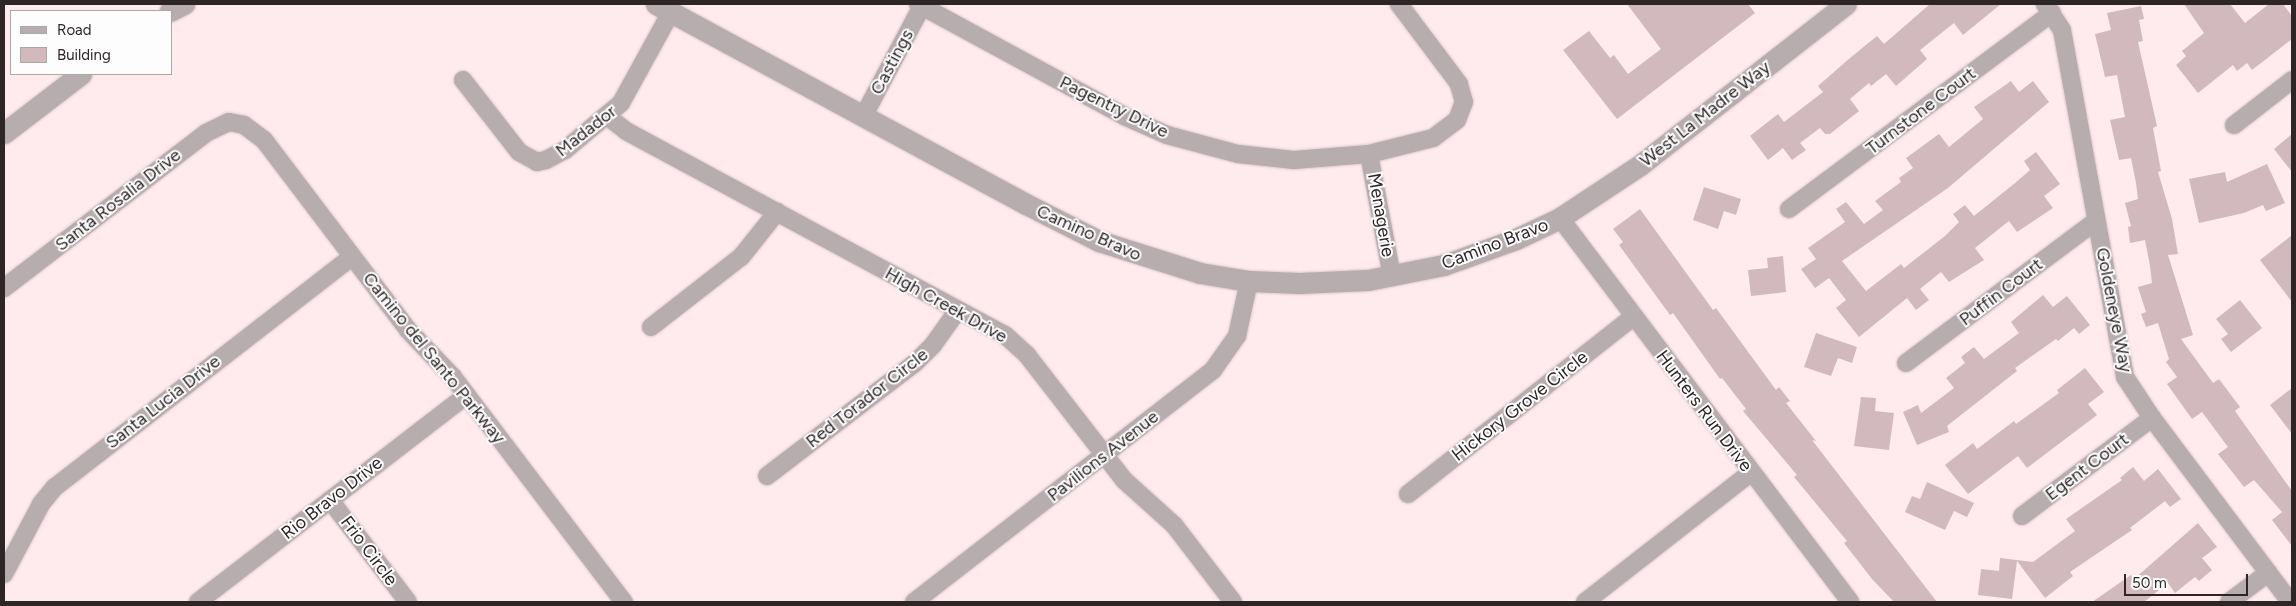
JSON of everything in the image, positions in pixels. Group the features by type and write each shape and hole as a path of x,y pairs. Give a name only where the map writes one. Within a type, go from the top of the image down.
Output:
{"street":[{"path":"172,10 184,4"},
{"name":"Pagentry Drive","path":"920,5 1131,119 1184,141 1220,151 1274,159 1314,160 1369,154 1438,136 1450,127 1462,111 1464,102 1459,84 1398,4"},
{"name":"West La Madre Way","path":"1560,218 1640,165 1846,4"},
{"name":"Castings","path":"863,117 920,5"},
{"name":"Camino Bravo","path":"664,8 863,117 1099,240 1174,266 1248,281 1321,283 1392,276 1468,258 1560,218"},
{"name":"Madador","path":"463,80 511,144 537,162 565,150 607,116 626,96 664,8"},
{"name":"Turnstone Court","path":"1789,209 2049,8"},
{"name":"Goldeneye Way","path":"2049,8 2062,30 2125,377 2152,418 2290,602"},
{"path":"4,133 80,75"},
{"path":"2234,125 2292,80"},
{"name":"High Creek Drive","path":"607,116 626,131 1005,335 1026,355 1132,488 1174,525 1233,602"},
{"name":"Camino del Santo Parkway","path":"237,123 251,128 264,140 408,330 467,395 624,602"},
{"name":"Santa Rosalia Drive","path":"4,288 206,133 220,124 237,123"},
{"name":"Menagerie","path":"1369,154 1392,276"},
{"path":"651,327 745,253 777,212"},
{"name":"Hunters Run Drive","path":"1560,218 1750,473 1850,602"},
{"name":"Puffin Court","path":"1906,363 2096,221"},
{"name":"Santa Lucia Drive","path":"4,573 41,504 59,482 352,256"},
{"name":"Pavilions Avenue","path":"914,602 1202,380 1222,360 1242,322 1248,281"},
{"name":"Red Torador Circle","path":"767,476 914,363 933,345 958,310"},
{"name":"Hickory Grove Circle","path":"1408,494 1633,317"},
{"name":"Rio Bravo Drive","path":"198,602 467,395"},
{"name":"Egent Court","path":"2022,516 2152,418"},
{"path":"1585,602 1750,473"},
{"name":"Frio Circle","path":"330,500 408,602"},
{"path":"2229,602 2268,573"}],"building":[{"path":"1627,4 1748,4 1755,13 1617,119 1563,50 1589,31 1610,58 1614,55 1628,74 1661,49"},
{"path":"1930,4 2001,4 1963,35 1954,23 1920,50 1927,59 1896,86 1886,74 1871,86 1869,83 1850,99 1859,111 1830,134 1825,134 1820,128 1800,143 1806,150 1792,160 1783,148 1768,160 1750,136 1778,114 1784,122 1823,92 1818,86 1877,36 1884,44"},
{"path":"2184,4 2230,4 2245,23 2269,4 2283,4 2292,16 2292,39 2252,70 2247,63 2237,71 2233,65 2198,93 2176,65 2186,56 2182,51 2204,33"},
{"path":"2141,6 2144,19 2139,20 2143,41 2138,42 2157,126 2153,128 2161,171 2158,172 2172,219 2178,254 2168,255 2193,335 2181,339 2213,383 2219,379 2240,407 2235,411 2292,491 2292,546 2272,520 2282,512 2254,480 2244,487 2218,454 2228,447 2202,412 2192,419 2167,384 2177,377 2166,362 2169,359 2158,323 2146,327 2141,314 2146,312 2138,287 2152,283 2150,266 2145,240 2130,243 2128,227 2131,226 2125,203 2138,199 2136,183 2131,158 2119,160 2110,120 2125,117 2117,75 2105,77 2095,34 2111,30 2107,13"},
{"path":"2011,81 2019,92 2033,81 2049,102 1948,188 1842,261 1866,291 1901,264 1904,268 1945,236 1959,222 1953,214 1965,205 1974,216 2015,183 2030,170 2024,161 2036,152 2060,184 2044,196 2053,208 2017,232 2009,221 1975,248 1984,260 1949,282 1941,272 1920,289 1929,300 1916,310 1907,298 1859,337 1836,308 1846,300 1829,278 1815,288 1801,269 1816,259 1808,248 1845,222 1836,209 1846,202 1864,224 1883,210 1875,201 1901,182 1899,178 1913,168 1906,158 1939,134 1949,147 1983,119 1974,107"},
{"path":"2292,134 2292,172 2274,149"},
{"path":"2267,164 2285,203 2266,211 2263,205 2244,213 2199,223 2189,179 2225,172 2227,182"},
{"path":"1704,187 1741,199 1736,215 1724,211 1718,229 1693,220"},
{"path":"1640,209 1713,310 1716,308 1776,390 1779,387 1790,401 1786,403 1816,441 1812,440 1937,602 1894,602 1872,579 1844,543 1847,541 1794,477 1797,475 1743,411 1746,409 1722,378 1720,379 1673,313 1670,315 1619,245 1623,242 1613,229"},
{"path":"2292,235 2292,302 2260,260"},
{"path":"1783,256 1786,292 1751,296 1748,270 1768,268 1767,258"},
{"path":"2043,295 2053,307 2067,296 2090,325 2079,334 2074,328 2058,341 2056,339 2015,368 2017,371 1947,426 1949,432 1917,445 1903,412 1918,405 1921,413 1954,388 1946,378 1965,363 1961,357 1974,347 1984,359 2019,333 2011,322"},
{"path":"2240,300 2262,328 2231,352 2221,339 2228,334 2216,319"},
{"path":"1816,333 1857,347 1852,363 1838,358 1831,376 1804,367"},
{"path":"2085,368 2104,392 2088,404 2097,415 2027,468 2018,456 1968,494 1945,465 1973,443 1977,449 2014,421 2016,424 2059,393 2057,390"},
{"path":"2292,388 2292,434 2270,405"},
{"path":"1861,397 1876,398 1875,411 1894,413 1889,450 1854,446"},
{"path":"2133,467 2144,481 2158,469 2181,499 2170,507 2165,501 2130,528 2132,530 2070,572 2073,576 2045,598 2017,561 2012,599 1978,595 1981,569 1999,571 2000,558 2033,562 2075,531 2066,519 2122,480 2120,478"},
{"path":"1927,482 1974,503 1967,517 1954,511 1945,530 1905,512 1912,496 1920,499"},
{"path":"2198,523 2217,547 2202,558 2212,570 2199,581 2195,577 2175,593 2168,583 2144,602 2092,602 2131,575 2134,579"}]}
